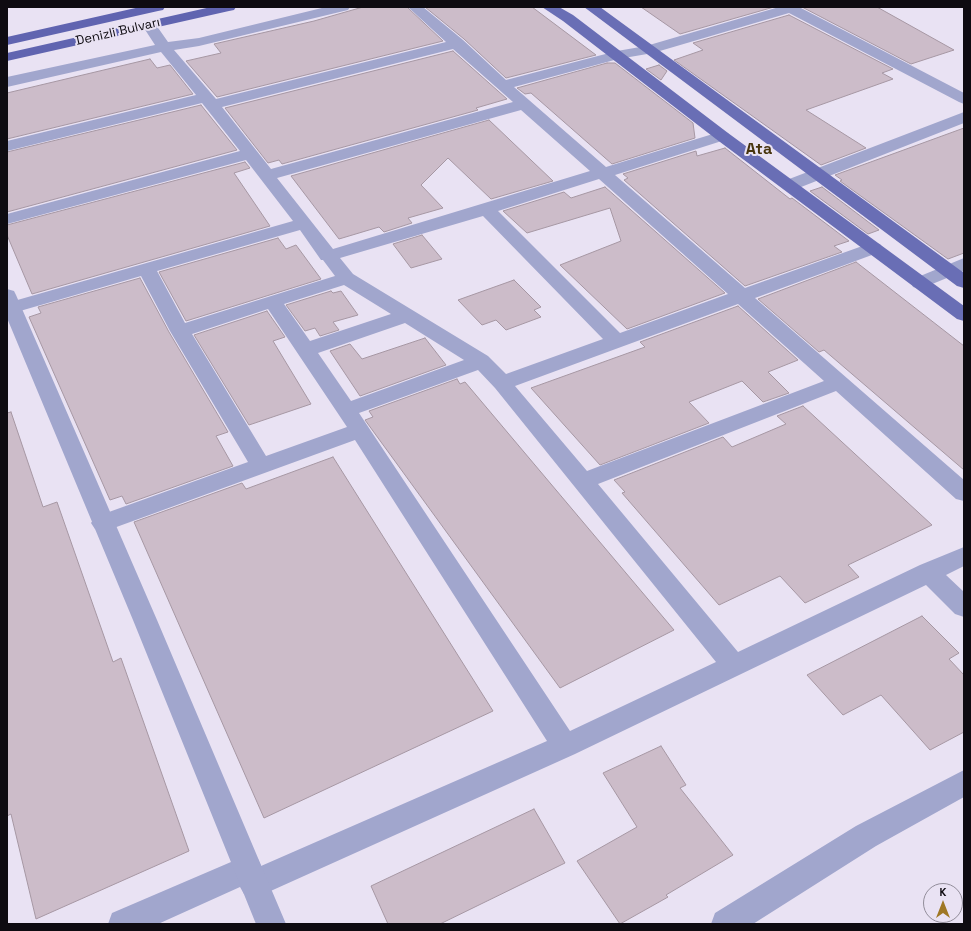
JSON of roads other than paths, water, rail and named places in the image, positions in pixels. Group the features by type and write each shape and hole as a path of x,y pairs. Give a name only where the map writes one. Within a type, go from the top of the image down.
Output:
{"highway":[{"name":"Denizli Bulvarı","path":"7,41 158,7"},
{"name":"Denizli Bulvarı","path":"7,57 229,7"}],"main road":[{"path":"549,7 568,18 722,136 964,315"},
{"path":"590,7 817,174 956,267 964,282"}],"street":[{"path":"7,82 164,47 198,42 343,7"},
{"path":"415,7 964,494"},
{"path":"504,85 617,56 648,50 789,8 964,99"},
{"path":"149,25 164,47 209,101 302,224 346,278 481,361 502,383 734,665"},
{"path":"7,146 458,44"},
{"path":"948,91 964,86"},
{"path":"266,176 524,104"},
{"path":"790,185 964,116"},
{"path":"327,256 486,210 722,136"},
{"path":"7,219 249,154"},
{"path":"486,210 617,342"},
{"path":"270,924 104,523 10,301 146,268 302,224"},
{"path":"502,383 874,248"},
{"path":"920,283 956,267"},
{"path":"146,268 180,331 261,466"},
{"path":"180,331 346,278"},
{"path":"272,302 360,430 565,746"},
{"path":"305,350 406,316"},
{"path":"346,410 481,361"},
{"path":"582,482 838,383"},
{"path":"104,523 360,430"},
{"path":"124,924 251,877 565,746 964,556"},
{"path":"928,572 964,607"},
{"path":"726,924 866,836 964,783"}],"district":[{"name":"Ata","path":"759,150"}]}
